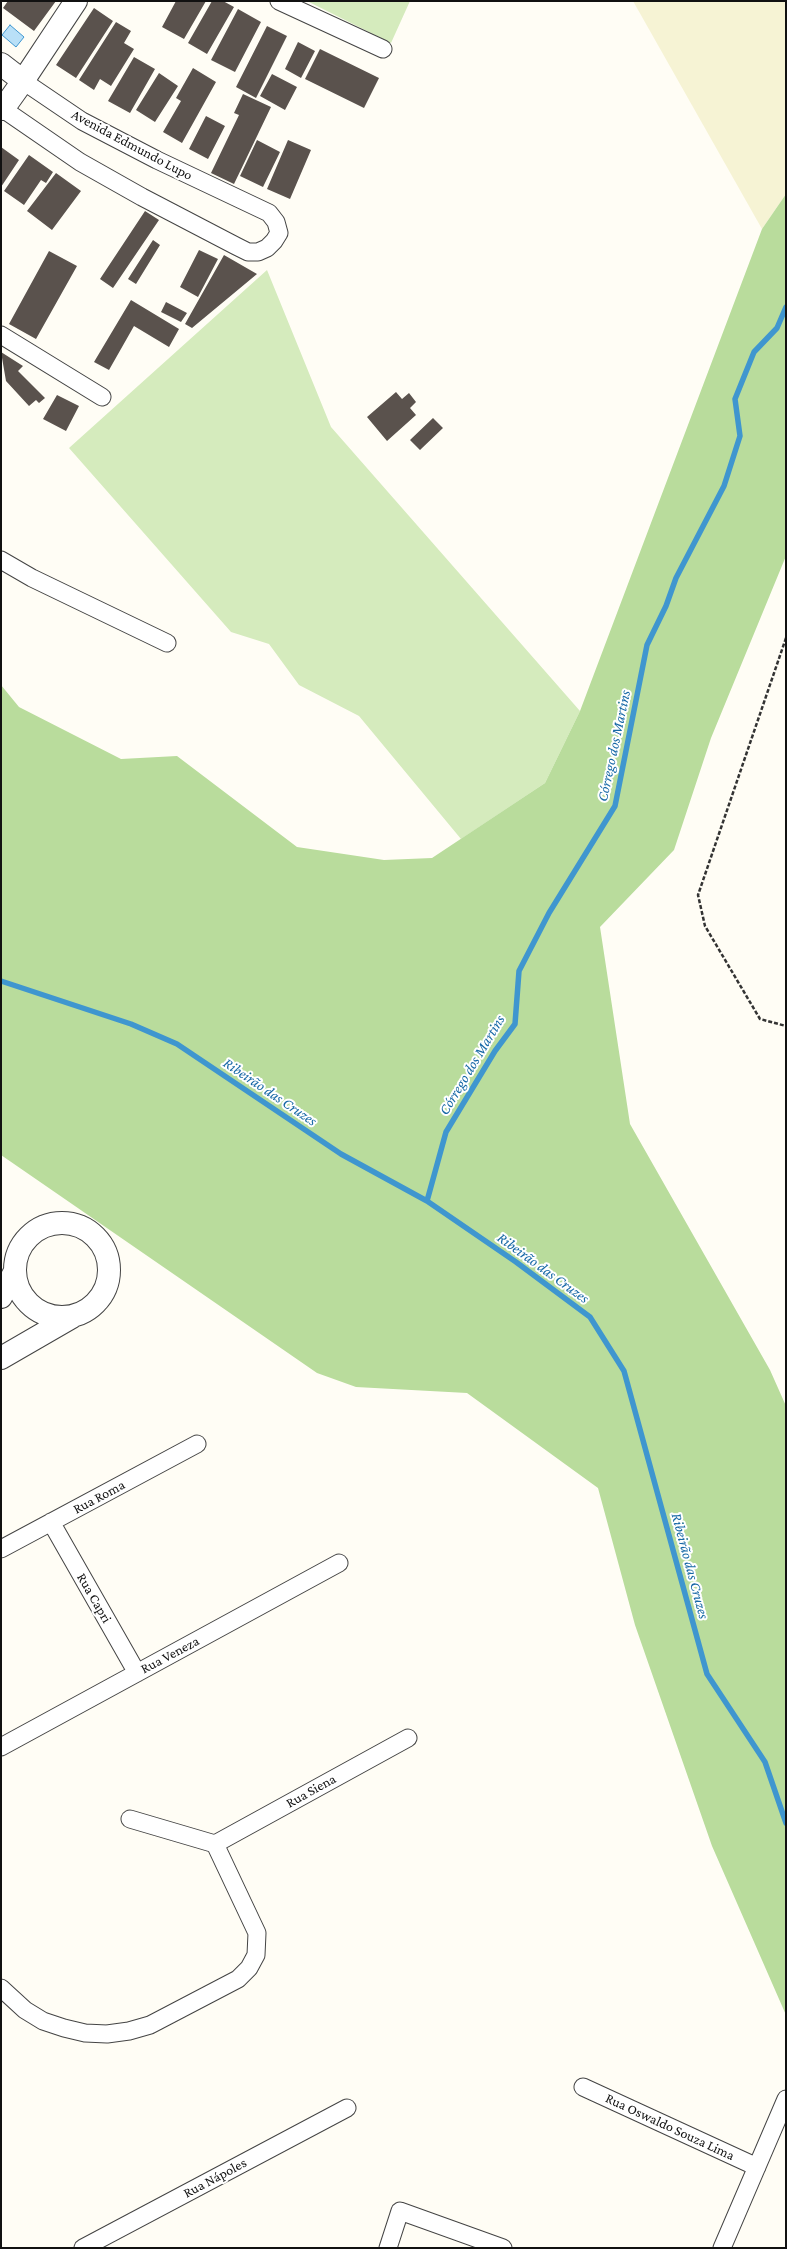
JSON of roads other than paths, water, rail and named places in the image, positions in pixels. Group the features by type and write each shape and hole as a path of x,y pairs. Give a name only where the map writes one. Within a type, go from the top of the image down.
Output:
{"street":[{"path":"2,109 23,81 76,1"},
{"path":"279,1 383,49"},
{"name":"Avenida Edmundo Lupo","path":"1,64 23,81 82,121 249,205 269,213 276,222 279,233 267,248 258,252 248,252 142,197 80,162 2,109"},
{"path":"1,335 102,397"},
{"path":"1,560 32,578 167,644"},
{"path":"1,1297 14,1271 17,1254 26,1238 40,1227 58,1222 75,1224 91,1233 103,1246 109,1263 108,1281 101,1297 97,1302 88,1310 72,1317 1,1358"},
{"path":"14,1271 20,1292 33,1308 51,1317 72,1317"},
{"name":"Rua Roma","path":"1,1549 197,1444"},
{"name":"Rua Capri","path":"52,1522 137,1673"},
{"name":"Rua Veneza","path":"1,1747 339,1564"},
{"name":"Rua Siena","path":"215,1844 408,1738"},
{"path":"1,1988 25,2010 44,2020 71,2030 107,2034 129,2031 150,2025 238,1979 253,1962 258,1948 257,1933 215,1844 130,1819"},
{"name":"Rua Oswaldo Souza Lima","path":"583,2087 757,2167"},
{"path":"722,2248 786,2099"},
{"name":"Rua Nápoles","path":"83,2248 347,2108"},
{"path":"388,2248 400,2211 503,2248"}],"water":[{"path":"10,25 24,37 16,47 2,35"}],"waterway":[{"name":"Córrego dos Martins","path":"427,1201 446,1132 495,1051 515,1024 519,971 549,913 615,806 647,645 666,606 676,578 724,486 740,436 735,399 754,352 777,328 786,307"},
{"name":"Ribeirão das Cruzes","path":"1,981 131,1024 177,1044 341,1154 427,1201 516,1262 590,1317 624,1371 707,1674 765,1762 786,1823"}]}
